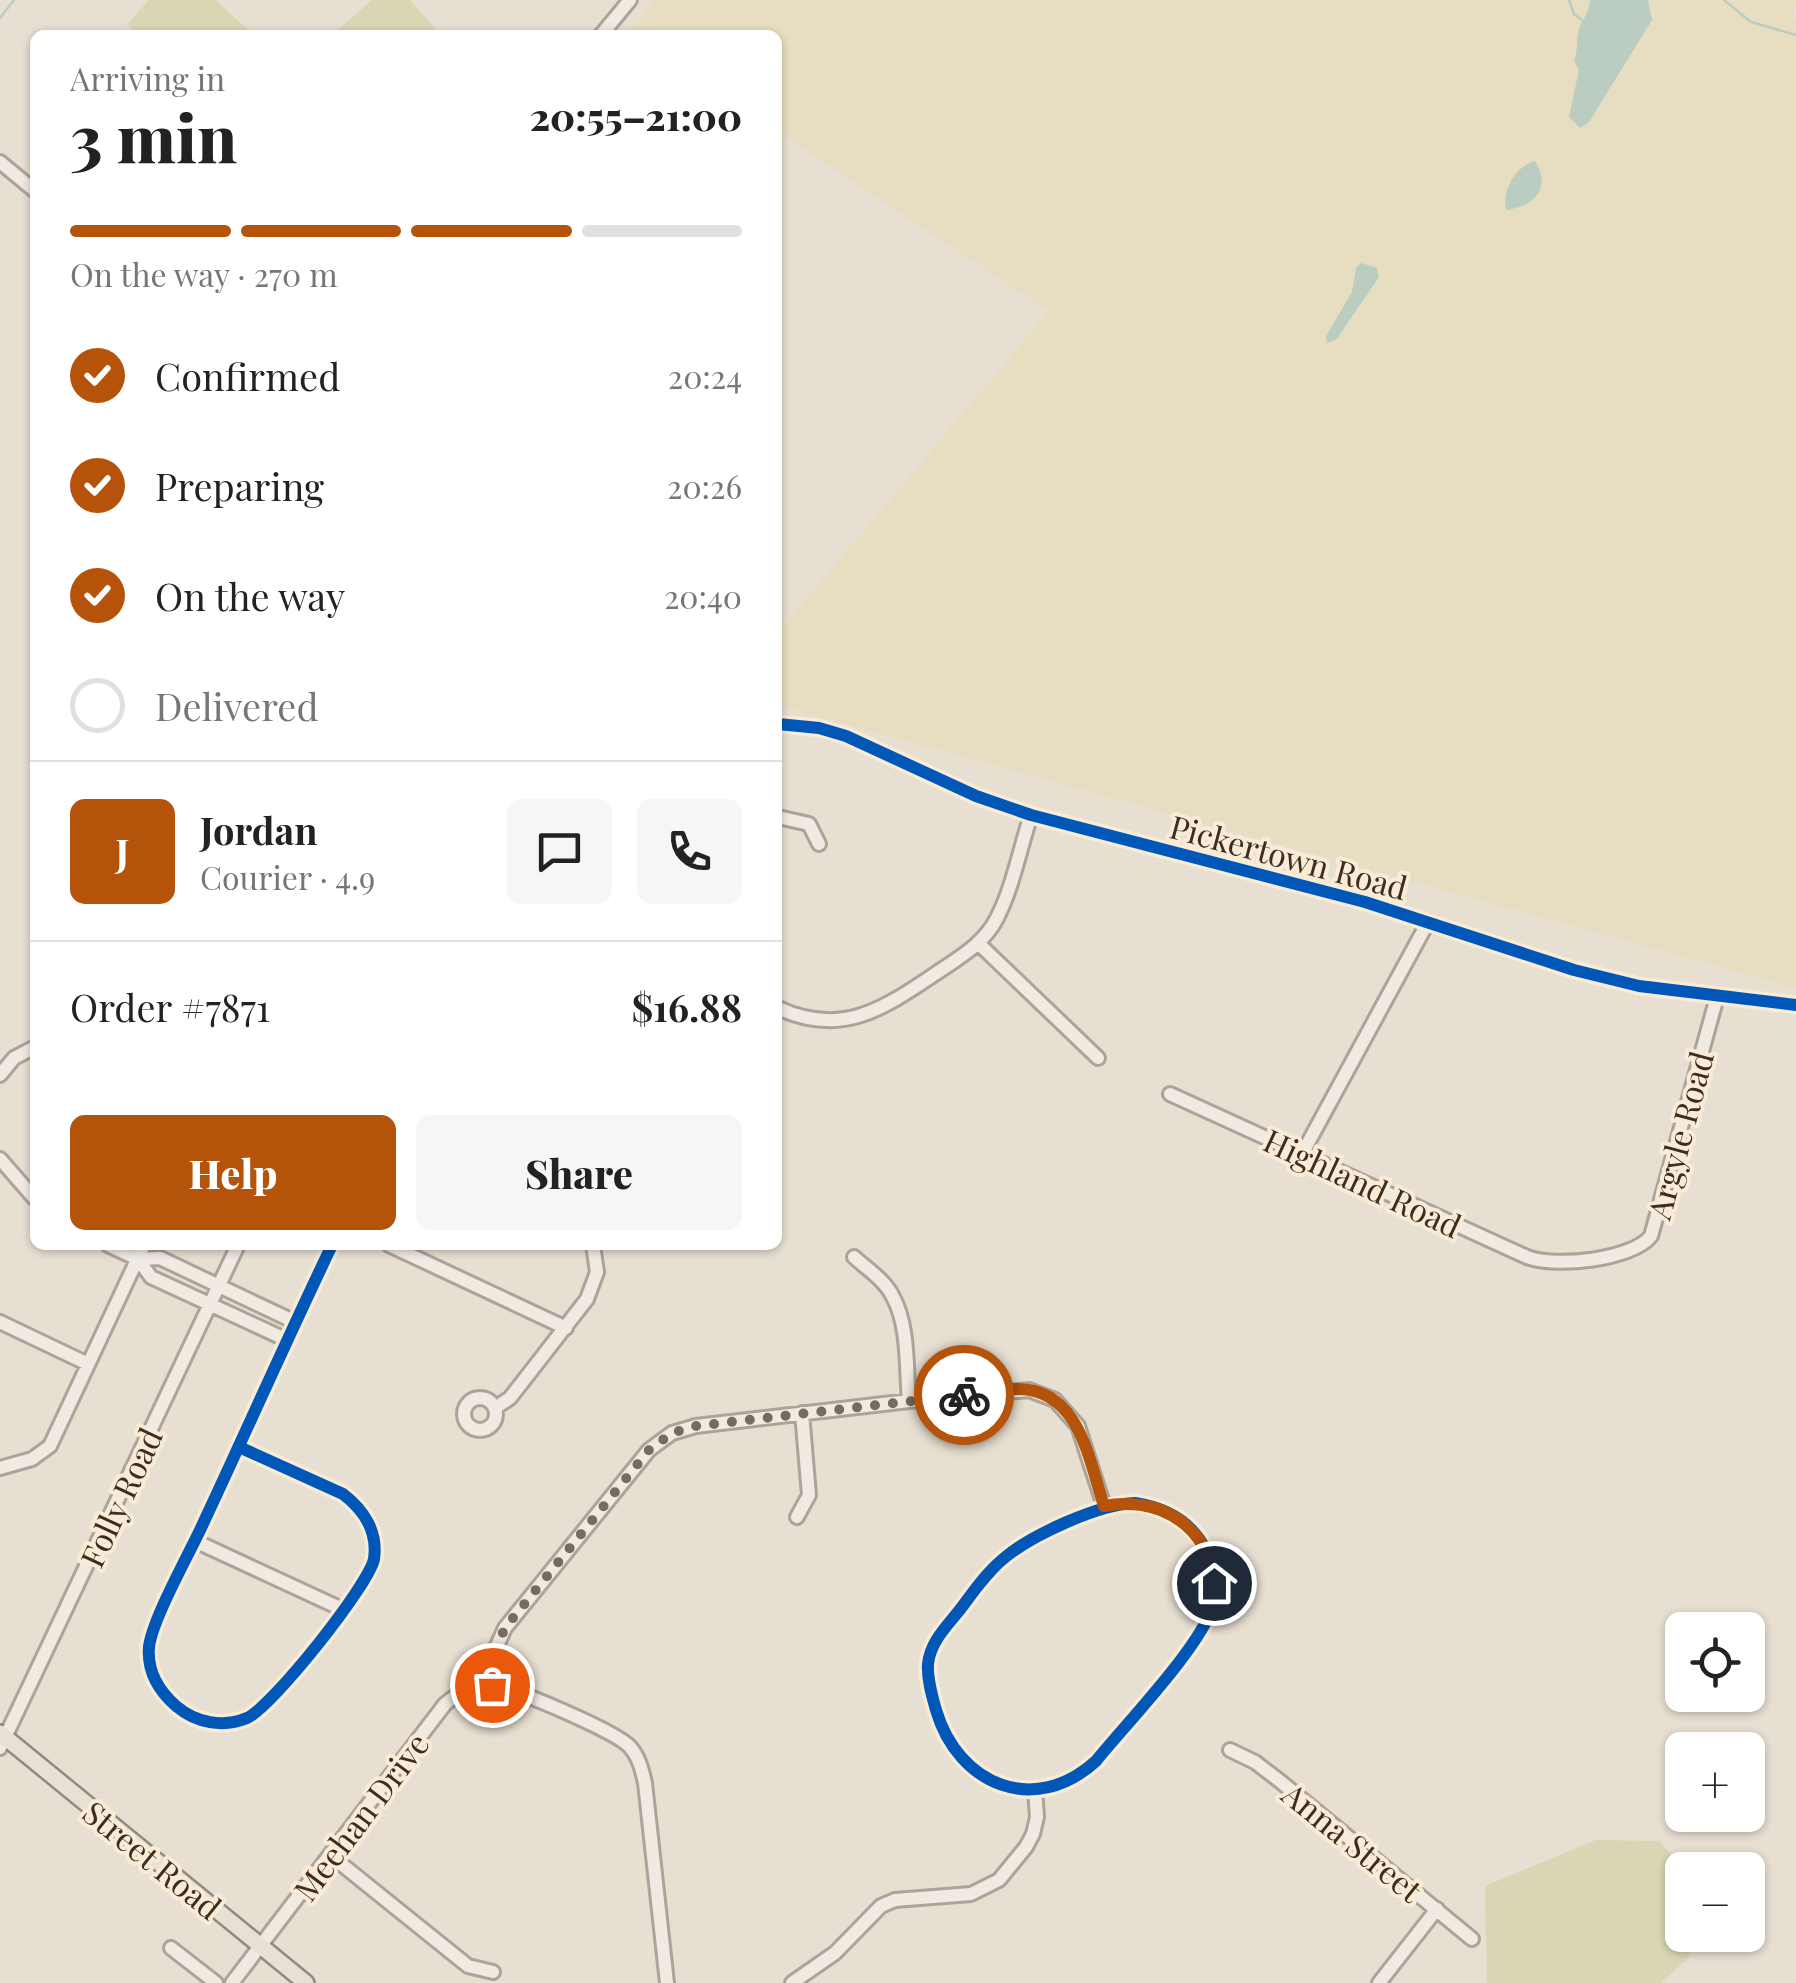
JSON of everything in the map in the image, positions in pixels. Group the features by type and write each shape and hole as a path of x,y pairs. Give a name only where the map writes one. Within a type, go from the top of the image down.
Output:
{"main road":[{"name":"Street Road","path":"2,1740 306,1983"}],"street":[{"path":"605,30 630,0"},
{"path":"0,162 30,187"},
{"name":"Pickertown Road","path":"782,724 819,728 846,736 976,796 1030,815 1314,888 1594,976 1717,997 1796,1005"},
{"path":"782,1009 826,1020 864,1016 883,1009 978,943 998,917 1030,815"},
{"path":"782,818 809,824 819,844"},
{"path":"1302,1154 1428,922"},
{"path":"978,943 1098,1058"},
{"name":"Argyle Road","path":"1558,1264 1640,1247 1650,1236 1717,997"},
{"path":"0,1075 14,1058 30,1050"},
{"name":"Highland Road","path":"1170,1094 1528,1257 1558,1264"},
{"path":"0,1160 30,1193"},
{"path":"119,1250 138,1259 160,1258 295,1322"},
{"path":"0,1468 32,1458 50,1446 142,1250"},
{"name":"Folly Road","path":"2,1740 235,1250"},
{"path":"239,1447 343,1494 367,1519 374,1540 373,1562 365,1582 268,1704 245,1719 222,1724 190,1716 158,1686 149,1649 152,1632 330,1250"},
{"path":"400,1250 566,1328"},
{"path":"495,1408 510,1398 588,1299 597,1272 595,1250"},
{"path":"854,1257 893,1296 902,1320 908,1400"},
{"path":"138,1259 151,1277 287,1340"},
{"path":"0,1322 88,1364"},
{"path":"667,1983 640,1762 621,1739 492,1685 495,1650 505,1628 649,1450 684,1429 1017,1389 1055,1400 1078,1426 1104,1506"},
{"path":"797,1517 809,1496 802,1414"},
{"path":"1135,1503 1170,1513 1187,1525 1207,1552 1214,1583 1212,1608 1185,1652 1096,1760 1067,1782 1036,1789 998,1784 960,1759 941,1726 928,1678 931,1650 938,1635 1002,1559 1024,1544 1104,1506 1135,1503"},
{"path":"194,1541 344,1610"},
{"name":"Meehan Drive","path":"232,1983 445,1704 458,1693 492,1685"},
{"name":"Anna Street","path":"1230,1750 1268,1772 1472,1939"},
{"path":"792,1983 835,1952 881,1906 896,1900 971,1894 998,1880 1033,1834 1036,1789"},
{"path":"330,1855 468,1966 493,1972"},
{"path":"1379,1983 1436,1909"},
{"path":"172,1948 216,1983"}],"shaded area":[{"path":"149,0 216,0 248,30 133,30 127,24"},
{"path":"372,0 410,0 436,29 435,30 338,30"},
{"path":"655,0 1796,0 1796,988 782,706 782,628 1049,311 782,135 782,30 631,30"},
{"path":"1590,0 1648,0 1652,20 1589,122 1580,128 1569,117 1579,70 1574,61 1578,35"},
{"path":"1535,161 1542,179 1538,194 1526,204 1506,210 1511,180 1521,168"},
{"path":"1361,263 1377,268 1379,277 1336,340 1327,343 1326,336 1352,292 1356,268"},
{"path":"1596,1840 1660,1841 1669,1852 1665,1852 1665,1952 1690,1952 1689,1957 1661,1983 1487,1983 1485,1886"}],"waterway":[{"path":"0,18 14,0"},
{"path":"1569,0 1574,14 1586,23"},
{"path":"1724,0 1751,22 1796,35"}],"cycle path":[{"path":"782,724 819,728 846,736 976,796 1031,815 1365,902 1574,970 1639,986 1796,1005"},
{"path":"239,1447 343,1494 368,1522 375,1549 368,1573 356,1593 297,1670 247,1718 219,1723 192,1716 164,1694 155,1680 149,1647 163,1605 330,1250"},
{"path":"1135,1503 1180,1520 1204,1547 1211,1563 1214,1590 1205,1623 1178,1663 1096,1761 1073,1778 1048,1787 1024,1789 1001,1785 980,1774 947,1736 930,1687 929,1656 935,1643 996,1565 1015,1550 1085,1515 1135,1503"}],"way so far":[{"path":"492,1685 495,1650 505,1628 649,1450 672,1433 716,1423 964,1395"}],"route":[{"path":"964,1395 1017,1389 1055,1400 1078,1426 1104,1506 1150,1505 1178,1518 1207,1552 1214,1583"}]}
